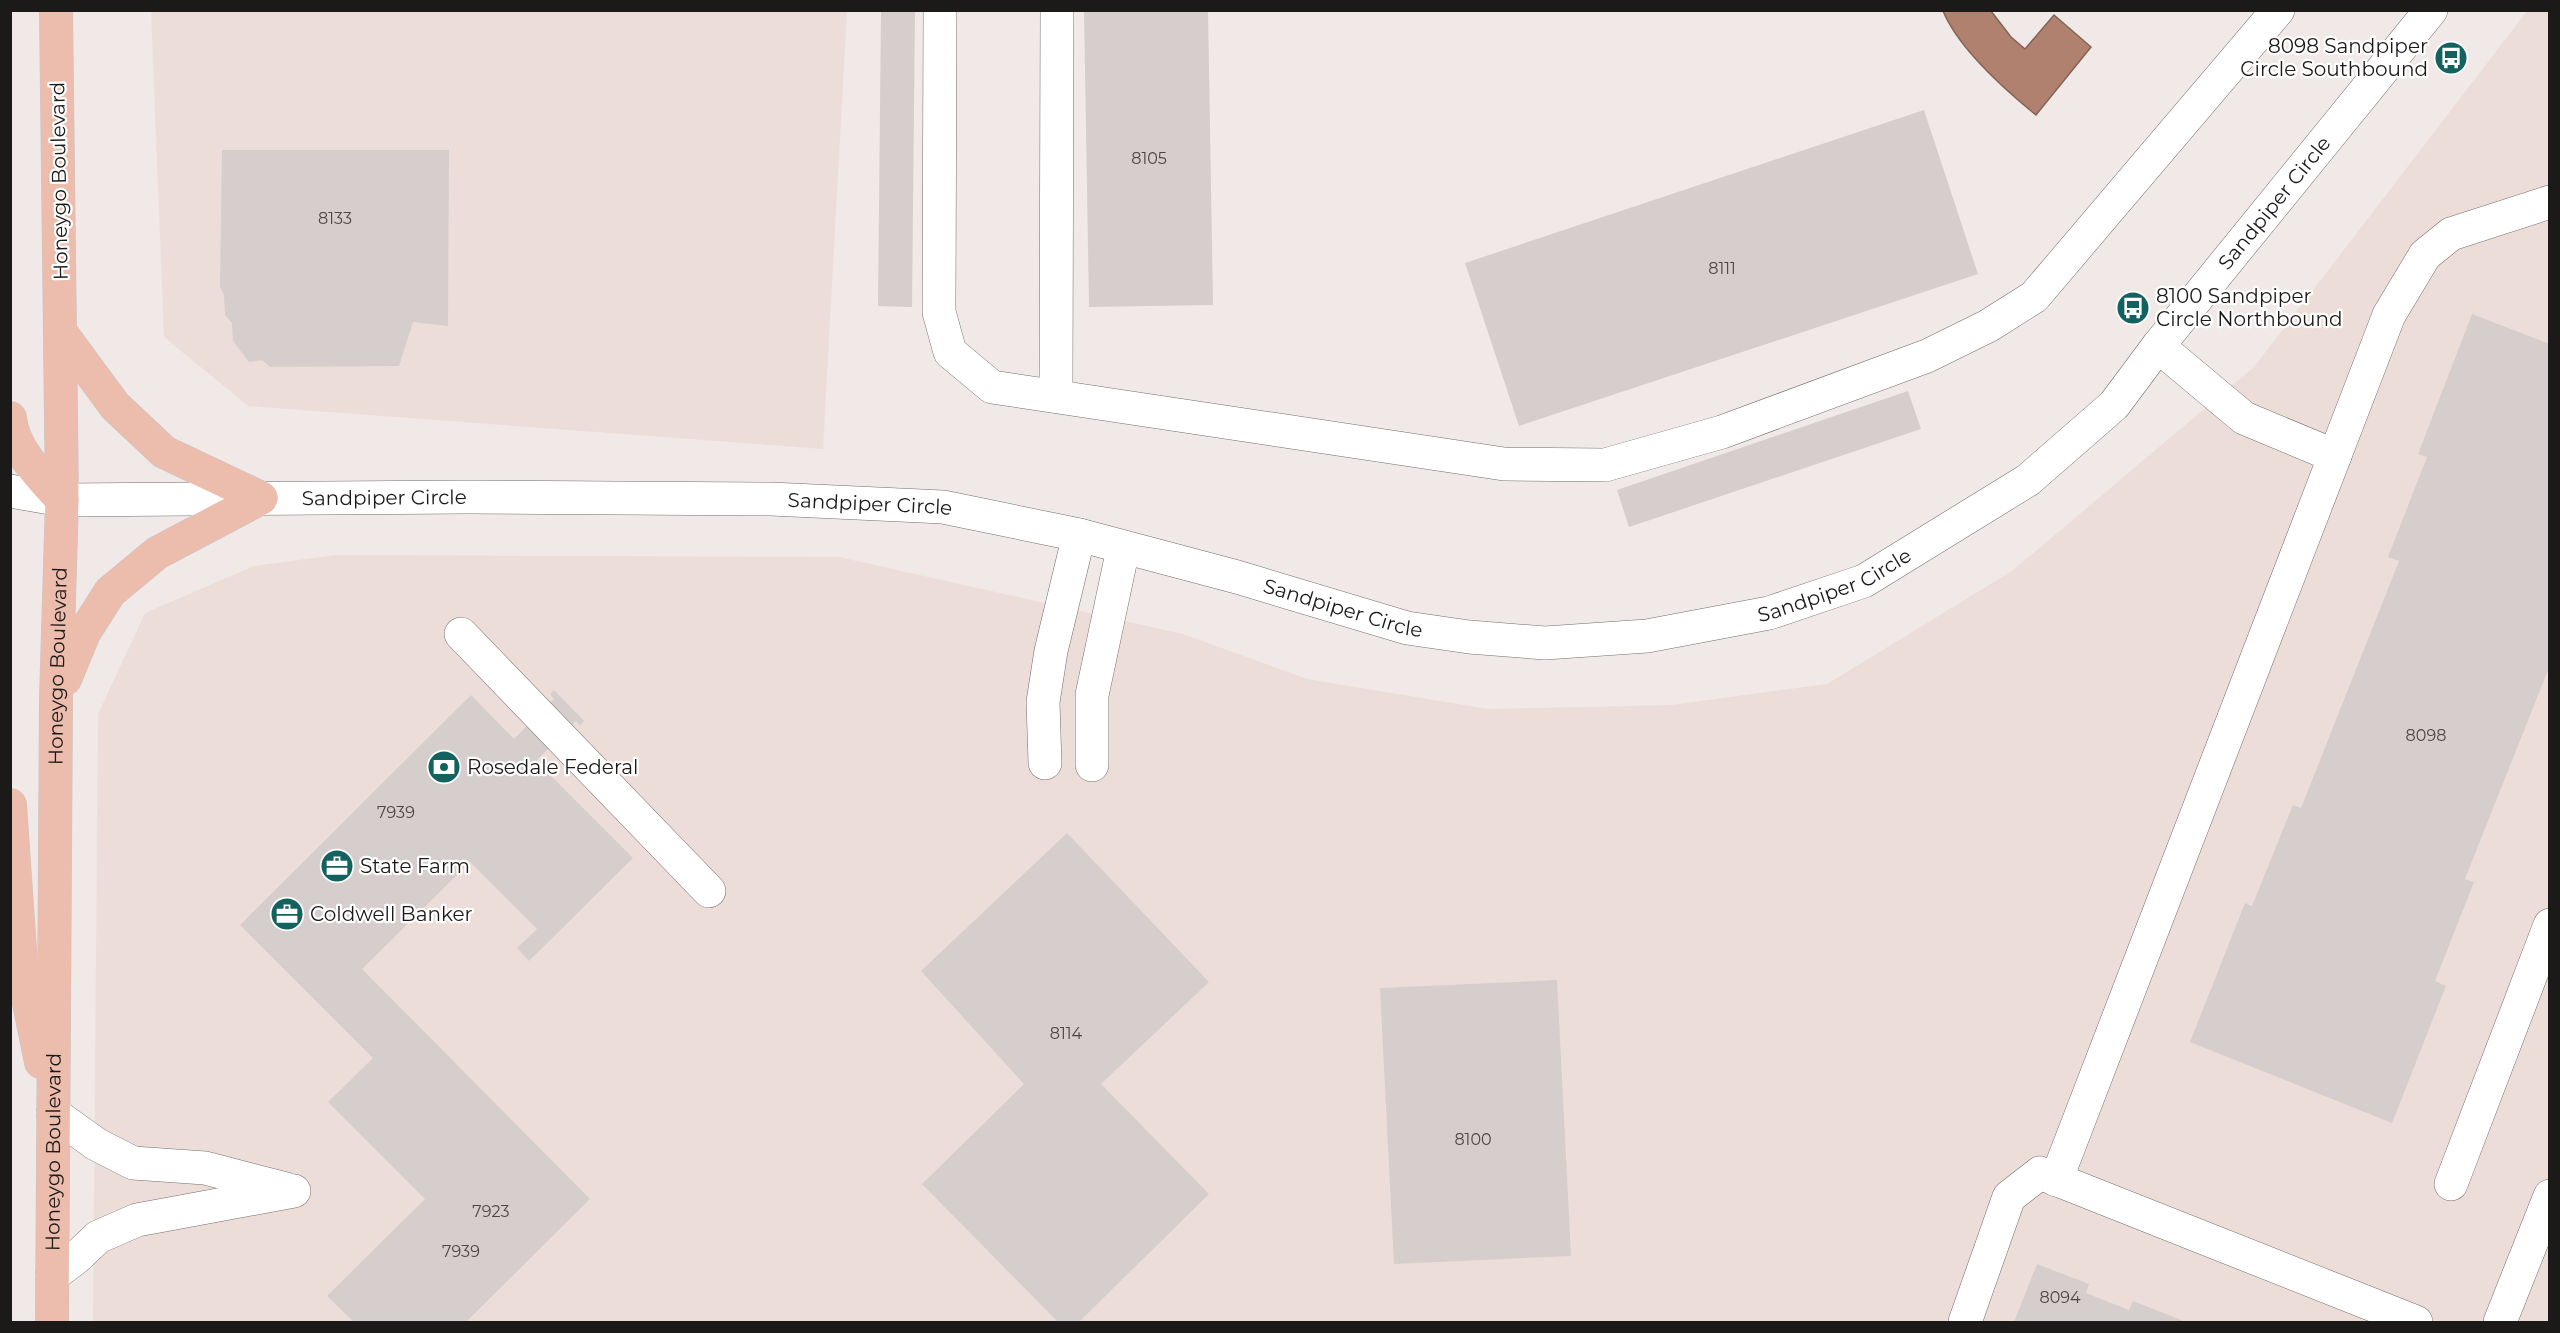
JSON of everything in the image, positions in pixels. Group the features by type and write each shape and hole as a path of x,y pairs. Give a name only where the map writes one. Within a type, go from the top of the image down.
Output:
{"main road":[{"name":"Honeygo Boulevard","path":"52,1323 56,699 62,500 62,334 56,10"},
{"path":"62,334 114,406 164,452 261,498"},
{"path":"10,418 11,427 31,464 62,500"},
{"path":"56,699 84,633 110,592 157,553 261,498"},
{"path":"10,805 21,964 30,1017 53,1113"}],"street":[{"path":"940,10 939,312 950,352 992,387 1504,464 1605,465 1722,432 1927,356 1988,326 2034,297 2278,10"},
{"path":"1056,395 1057,10"},
{"name":"Sandpiper Circle","path":"10,491 62,500 468,497 771,499 943,507 1079,535 1123,549 1237,577 1407,628 1469,637 1545,643 1579,641 1647,636 1736,619 1769,612 1864,581 2028,480 2115,405 2158,346 2431,10"},
{"path":"2056,1180 2389,315 2425,255 2451,234 2550,202"},
{"path":"2158,346 2244,418 2334,456"},
{"path":"10,510 62,500"},
{"path":"1045,763 1044,692 1051,651 1079,535"},
{"path":"1092,765 1092,695 1123,549"},
{"path":"462,634 710,891"},
{"path":"2451,1184 2550,924"},
{"path":"52,1276 98,1237 137,1220 294,1191 205,1168 133,1163 96,1144 53,1113"},
{"path":"1965,1323 2009,1197 2040,1173 2416,1323"},
{"path":"2500,1323 2550,1196"}],"shaded area":[{"path":"151,11 847,11 823,449 248,406 164,337"},
{"path":"1943,11 1991,11 2011,37 2025,49 2054,15 2091,47 2036,115 1997,81 1971,54"},
{"path":"2527,11 2549,11 2549,1322 93,1322 98,714 145,613 254,566 336,555 839,557 1183,634 1307,679 1488,709 1671,705 1827,684 2012,571 2254,367"}],"building":[{"path":"881,10 915,10 912,307 878,306"},
{"path":"1084,10 1208,10 1213,305 1089,307"},
{"path":"1924,110 1978,274 1519,426 1465,263"},
{"path":"222,150 449,150 448,326 413,322 399,366 270,367 262,360 249,362 233,341 232,323 225,315 224,295 220,287"},
{"path":"2472,314 2550,344 2550,665 2465,879 2474,882 2435,981 2446,986 2392,1123 2190,1042 2245,903 2252,906 2293,805 2301,808 2399,561 2388,557 2427,457 2418,454"},
{"path":"1908,391 1921,429 1629,527 1617,490"},
{"path":"554,690 584,721 580,726 576,721 536,761 633,858 529,961 517,948 537,929 470,862 362,969 590,1199 466,1322 354,1322 327,1296 425,1199 328,1102 373,1058 240,925 471,695 514,739 554,699 550,694"},
{"path":"1067,833 1209,982 1101,1084 1209,1194 1079,1322 1058,1322 922,1184 1024,1084 921,971"},
{"path":"1557,980 1571,1256 1394,1264 1380,988"},
{"path":"2037,1264 2089,1284 2086,1293 2129,1310 2133,1301 2186,1322 2014,1322"}],"place":[{"name":"8098 Sandpiper Circle Southbound","path":"2451,58"},
{"name":"8100 Sandpiper Circle Northbound","path":"2133,308"},
{"name":"Rosedale Federal","path":"444,767"},
{"name":"State Farm","path":"337,866"},
{"name":"Coldwell Banker","path":"287,914"}]}
